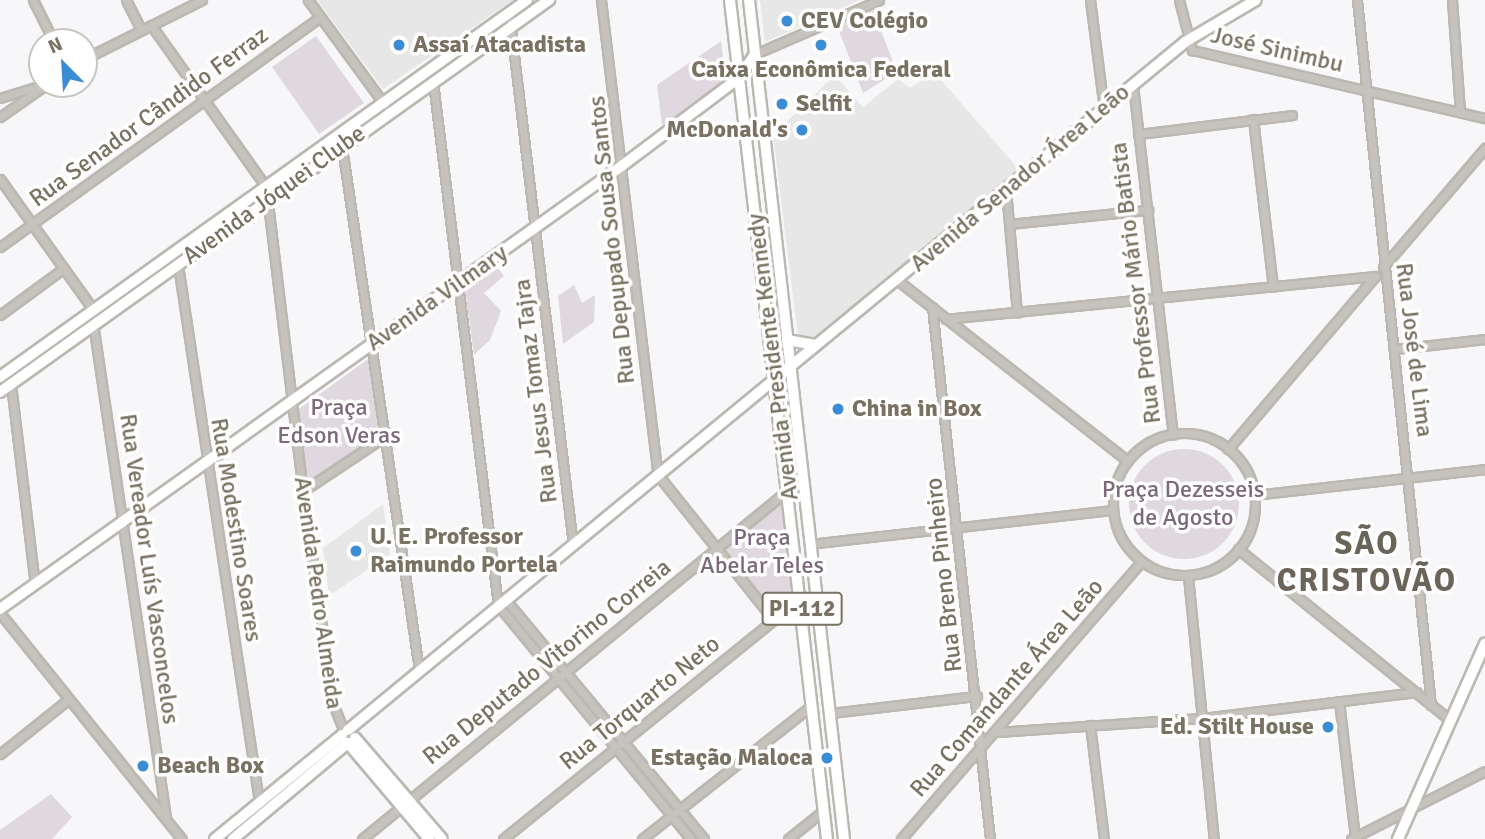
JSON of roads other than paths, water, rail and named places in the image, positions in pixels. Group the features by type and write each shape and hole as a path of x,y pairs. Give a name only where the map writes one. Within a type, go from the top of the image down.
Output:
{"main road":[{"name":"Avenida Jóquei Clube","path":"0,377 382,101 527,0"},
{"name":"Avenida Jóquei Clube","path":"0,392 550,0"},
{"name":"Avenida Presidente Kennedy","path":"730,0 777,379 827,839"},
{"name":"Avenida Presidente Kennedy","path":"749,0 788,340 808,544 844,839"},
{"name":"Avenida Senador Área Leão","path":"777,379 1185,42 1256,0"},
{"name":"Avenida Vilmary","path":"0,611 623,165 740,77 755,54"},
{"path":"788,340 816,345"},
{"path":"215,839 236,835 500,599 573,545 777,379"},
{"path":"1398,839 1485,644"},
{"path":"236,835 260,801 347,735"},
{"name":"Avenida Pedro Almeida","path":"347,735 406,803 442,839"},
{"name":"Avenida Pedro Almeida","path":"406,803 429,839"}],"street":[{"path":"33,0 47,28"},
{"path":"126,0 141,29"},
{"path":"98,52 202,0"},
{"path":"308,0 390,112"},
{"name":"Rua Depupado Sousa Santos","path":"601,0 623,165 658,475"},
{"path":"755,54 879,0"},
{"path":"1090,0 1104,109"},
{"path":"1179,0 1185,42"},
{"name":"Rua José de Lima","path":"1357,0 1384,267 1410,477 1431,705"},
{"path":"1452,0 1460,112"},
{"name":"Rua Jesus Tomaz Tajra","path":"509,13 513,25 573,545"},
{"name":"Rua Senador Cândido Ferraz","path":"0,247 320,17"},
{"path":"150,25 266,187"},
{"name":"José Sinimbu","path":"1185,42 1192,50 1485,118"},
{"path":"433,82 456,286 500,599 557,679 691,839"},
{"name":"Rua Professor Mário Batista","path":"1133,85 1173,435"},
{"path":"0,98 28,89"},
{"path":"0,117 28,97"},
{"path":"1138,134 1292,114"},
{"path":"1253,119 1273,287"},
{"path":"342,147 387,435 419,670"},
{"path":"1228,449 1485,148"},
{"path":"0,179 94,310"},
{"name":"Avenida Pedro Almeida","path":"266,187 291,402 333,704 347,735"},
{"path":"1006,190 1017,313"},
{"path":"1010,224 1147,210"},
{"name":"Rua Modestino Soares","path":"178,265 205,462 260,801"},
{"path":"0,315 64,268"},
{"path":"946,319 1158,301 1375,276"},
{"path":"897,280 1128,461"},
{"name":"Rua Breno Pinheiro","path":"932,307 959,528 990,839"},
{"name":"Rua Vereador Luís Vasconcelos","path":"94,310 93,327 124,520 166,817"},
{"path":"1395,349 1485,339"},
{"path":"11,384 35,584"},
{"path":"303,491 387,435"},
{"path":"1173,435 1198,435 1228,449 1249,475 1254,495 1252,527 1238,550 1210,571 1188,576 1141,562 1125,546 1112,510 1128,461 1146,444 1173,435"},
{"path":"1254,495 1485,469"},
{"path":"658,475 773,619"},
{"name":"Rua Deputado Vitorino Correia","path":"362,839 789,489"},
{"path":"808,544 1112,510"},
{"path":"1238,550 1450,720"},
{"name":"Rua Comandante Área Leão","path":"901,839 980,752 1141,562"},
{"path":"1188,576 1214,839"},
{"name":"Rua Torquarto Neto","path":"503,839 801,597"},
{"path":"500,599 567,671 704,839"},
{"path":"0,611 182,839"},
{"path":"1474,670 1485,664"},
{"path":"997,732 1202,718 1416,692"},
{"path":"830,713 977,696"},
{"path":"0,754 69,699"},
{"path":"1339,701 1353,838 1485,771"},
{"path":"642,839 811,706"},
{"path":"1090,726 1104,839"},
{"path":"788,839 824,810"}],"place":[{"name":"CEV Colégio","path":"787,21"},
{"name":"Assaí Atacadista","path":"399,45"},
{"name":"Caixa Econômica Federal","path":"821,45"},
{"name":"Selfit","path":"782,104"},
{"name":"McDonald's","path":"802,130"},
{"name":"China in Box","path":"838,409"},
{"name":"U. E. Professor Raimundo Portela","path":"356,551"},
{"name":"Ed. Stilt House","path":"1328,727"},
{"name":"Estação Maloca","path":"827,758"},
{"name":"Beach Box","path":"143,766"}],"district":[{"name":"SÃO CRISTOVÃO","path":"1367,564"}],"park label":[{"name":"Praça Edson Veras","path":"339,422"},
{"name":"Praça Dezesseis de Agosto","path":"1183,504"},
{"name":"Praça Abelar Teles","path":"762,552"}]}
